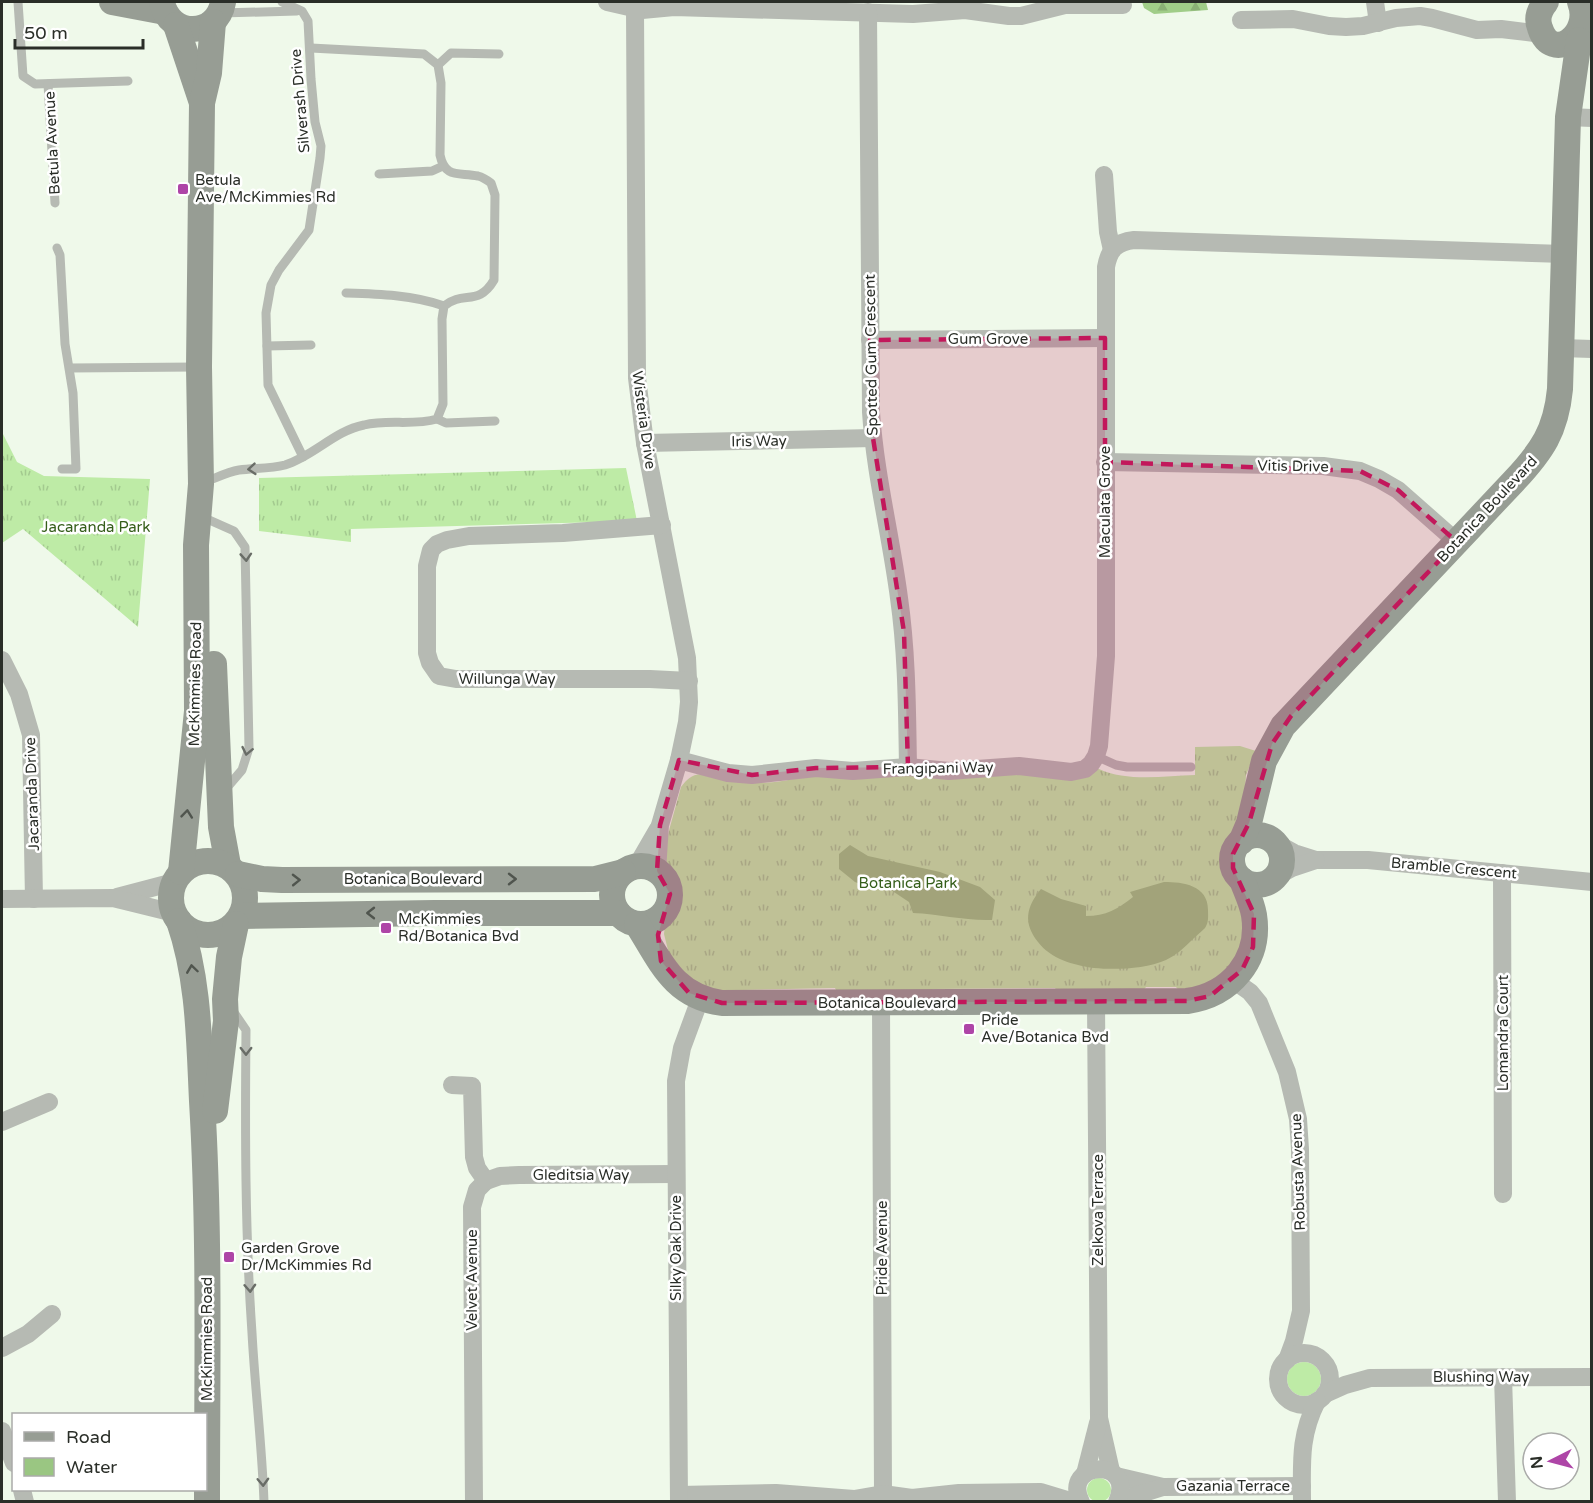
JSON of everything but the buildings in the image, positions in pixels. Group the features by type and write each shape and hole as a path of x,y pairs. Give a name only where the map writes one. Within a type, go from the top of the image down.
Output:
{"street":[{"path":"112,2 168,13 186,28 195,29 219,12"},
{"path":"607,2 635,9 674,7 927,14 965,10 1009,16 1029,14 1065,5 1123,5"},
{"path":"1375,2 1378,23"},
{"name":"Wisteria Drive","path":"635,9 637,378 645,443 687,658 689,681 687,722 679,760 660,825 639,870"},
{"name":"McKimmies Road","path":"177,877 197,711 196,545 200,489 202,104 210,73 219,12"},
{"name":"Spotted Gum Crescent","path":"868,12 870,340 873,438 904,632 908,767"},
{"name":"McKimmies Road","path":"168,13 202,104"},
{"path":"1241,20 1293,19 1346,27 1420,16 1477,30 1566,21"},
{"name":"Botanica Boulevard","path":"1241,842 1255,802 1264,761 1287,721 1526,468 1548,439 1558,409 1564,254 1580,118 1564,67 1566,21"},
{"name":"Maculata Grove","path":"1096,756 1099,746 1106,656 1106,267 1112,250 1108,232 1104,175"},
{"path":"1112,250 1125,241 1134,240 1564,254"},
{"name":"Gum Grove","path":"870,340 1105,338"},
{"path":"1561,348 1592,349"},
{"name":"Iris Way","path":"645,443 873,438"},
{"name":"Vitis Drive","path":"1105,462 1323,466 1352,469 1379,479 1398,490 1456,542"},
{"name":"McKimmies Road","path":"200,489 207,519 221,827 233,870"},
{"name":"Willunga Way","path":"662,525 470,537 447,540 437,544 431,550 427,566 427,653 429,663 439,676 456,680 650,679 689,681"},
{"name":"Jacaranda Drive","path":"2,660 19,694 31,735 34,899"},
{"name":"Frangipani Way","path":"679,760 752,776 816,768 853,771 908,767 956,771 1019,766 1071,772 1084,769 1096,756"},
{"path":"1255,802 1271,840 1281,856 1279,872 1271,880 1254,885 1242,880 1232,861 1233,854 1241,842 1254,836 1271,840"},
{"name":"Bramble Crescent","path":"1271,840 1294,853 1316,860 1368,860 1592,882"},
{"path":"2,899 113,898 177,877 191,864 203,860 216,860 233,870 243,882 246,899 238,920 226,931 213,935 189,930 176,917 171,903 177,877"},
{"name":"Bramble Crescent","path":"1271,880 1292,868 1316,860"},
{"name":"Botanica Boulevard","path":"233,870 262,879 282,880 595,879 639,870"},
{"path":"238,920 434,913 638,918 665,910 669,894 668,885 639,870 617,879 612,896 638,918"},
{"name":"Lomandra Court","path":"1502,873 1503,1194"},
{"path":"433,879 434,913"},
{"name":"Botanica Boulevard","path":"638,918 658,935 661,961 668,974 700,999 722,1003 1199,999 1210,996 1233,980 1248,960 1253,946 1254,914 1242,880"},
{"name":"Botanica Boulevard","path":"1254,914 1271,880"},
{"path":"113,898 176,917"},
{"name":"McKimmies Road","path":"176,917 191,963 198,1019 207,1177 207,1502"},
{"name":"McKimmies Road","path":"207,1177 226,1021 225,999 229,957 238,920"},
{"name":"Robusta Avenue","path":"1233,980 1250,992 1259,1003 1287,1072 1298,1119 1301,1311 1287,1360"},
{"name":"Silky Oak Drive","path":"679,1498 676,1081 682,1048 700,999"},
{"name":"Zelkova Terrace","path":"1096,1001 1099,1418 1113,1474 1121,1488 1118,1501"},
{"name":"Pride Avenue","path":"881,1003 883,1494"},
{"path":"452,1085 472,1086 474,1157 477,1168 486,1180"},
{"path":"2,1122 49,1102"},
{"name":"Gleditsia Way","path":"486,1180 500,1176 519,1175 675,1174"},
{"name":"Velvet Avenue","path":"474,1502 472,1207 477,1190 486,1180"},
{"name":"Robusta Avenue","path":"1301,1311 1318,1358"},
{"path":"2,1348 28,1335 52,1314"},
{"path":"1302,1443 1311,1414 1328,1387 1329,1373 1318,1358 1300,1353 1287,1360 1281,1366 1278,1375 1281,1392 1294,1413 1302,1443 1302,1494"},
{"name":"Blushing Way","path":"1318,1358 1342,1371 1370,1378 1592,1377"},
{"path":"1503,1377 1507,1502"},
{"name":"Blushing Way","path":"1321,1398 1345,1385 1370,1378"},
{"path":"1287,1399 1301,1405 1321,1398"},
{"name":"Zelkova Terrace","path":"1081,1502 1077,1491 1099,1418"},
{"path":"2,1431 12,1458"},
{"name":"Gazania Terrace","path":"1083,1475 1097,1468 1163,1487 1302,1494"},
{"path":"1041,1492 1083,1475"},
{"name":"Gazania Terrace","path":"1118,1501 1163,1487"},
{"path":"679,1498 776,1493 854,1499 883,1494 912,1498 959,1492 1041,1492 1074,1502"}],"lane":[{"name":"Betula Avenue","path":"18,2 23,76 35,84 128,81"},
{"path":"282,2 302,11"},
{"path":"219,12 302,11"},
{"name":"Silverash Drive","path":"302,11 307,15 309,21 314,111 321,146 320,158 309,230 279,270 269,292 267,346 268,385 303,457"},
{"path":"310,48 424,54 438,65 441,83 440,155 443,166 452,173 480,177 491,183 495,195 494,280 487,292 475,297 452,299 444,306 442,404 437,419"},
{"path":"438,65 451,53 499,54"},
{"name":"Betula Avenue","path":"48,84 55,203"},
{"path":"379,174 432,171 443,166"},
{"path":"57,248 60,255 65,344 73,393 76,469 62,470"},
{"path":"346,293 428,300 444,306"},
{"path":"267,346 311,345"},
{"path":"70,368 199,367"},
{"path":"200,489 227,473 287,464 303,457 339,434 363,425 379,422 426,422 437,419 446,423 495,421"},
{"path":"207,519 234,531 246,547 249,748 242,770 219,795"},
{"path":"1096,756 1126,767 1191,767"},
{"path":"225,999 246,1030 247,1218 252,1332 264,1502"}],"highlighted area":[{"path":"1105,338 1105,462 1360,471 1398,490 1457,542 1291,716 1272,744 1249,823 1233,854 1233,868 1254,914 1253,947 1242,970 1210,996 1187,1001 722,1003 689,993 661,961 658,935 670,894 657,871 660,825 679,760 752,775 816,768 908,767 904,632 873,438 870,340"}],"green space":[{"path":"1142,2 1206,2 1208,10 1154,14 1144,8"},
{"name":"Jacaranda Park","path":"2,432 17,462 44,476 150,479 138,627 23,529 2,543"},
{"path":"626,468 637,521 351,529 351,542 259,531 259,478"},
{"name":"Botanica Park","path":"1240,746 1256,751 1246,775 1245,794 1228,853 1228,872 1235,883 1245,911 1241,953 1214,983 1180,992 1176,987 1146,987 1142,992 1058,992 1055,988 933,989 927,993 837,992 835,988 743,990 738,994 696,986 669,954 664,934 674,896 664,864 665,845 681,787 694,775 701,774 739,781 777,782 802,776 1099,769 1133,777 1195,775 1195,747"},
{"path":"1304,1362 1316,1367 1321,1379 1316,1391 1304,1396 1292,1391 1287,1379 1292,1367"},
{"path":"1099,1478 1108,1481 1111,1490 1108,1499 1099,1502 1090,1499 1087,1490 1090,1481"}],"water":[{"path":"850,845 868,856 940,872 980,887 995,900 992,920 913,913 909,902 891,890 873,889 855,882 839,869 839,854"},
{"path":"1164,882 1186,884 1199,890 1207,902 1208,919 1205,928 1183,949 1158,963 1121,969 1078,965 1063,960 1043,948 1033,935 1028,922 1032,902 1041,889 1061,899 1086,906 1086,916 1093,916 1106,913 1122,905 1133,897 1130,892"}],"place":[{"name":"Betula Ave/McKimmies Rd","path":"183,189"},
{"name":"McKimmies Rd/Botanica Bvd","path":"386,928"},
{"name":"Pride Ave/Botanica Bvd","path":"969,1029"},
{"name":"Garden Grove Dr/McKimmies Rd","path":"229,1257"}]}
